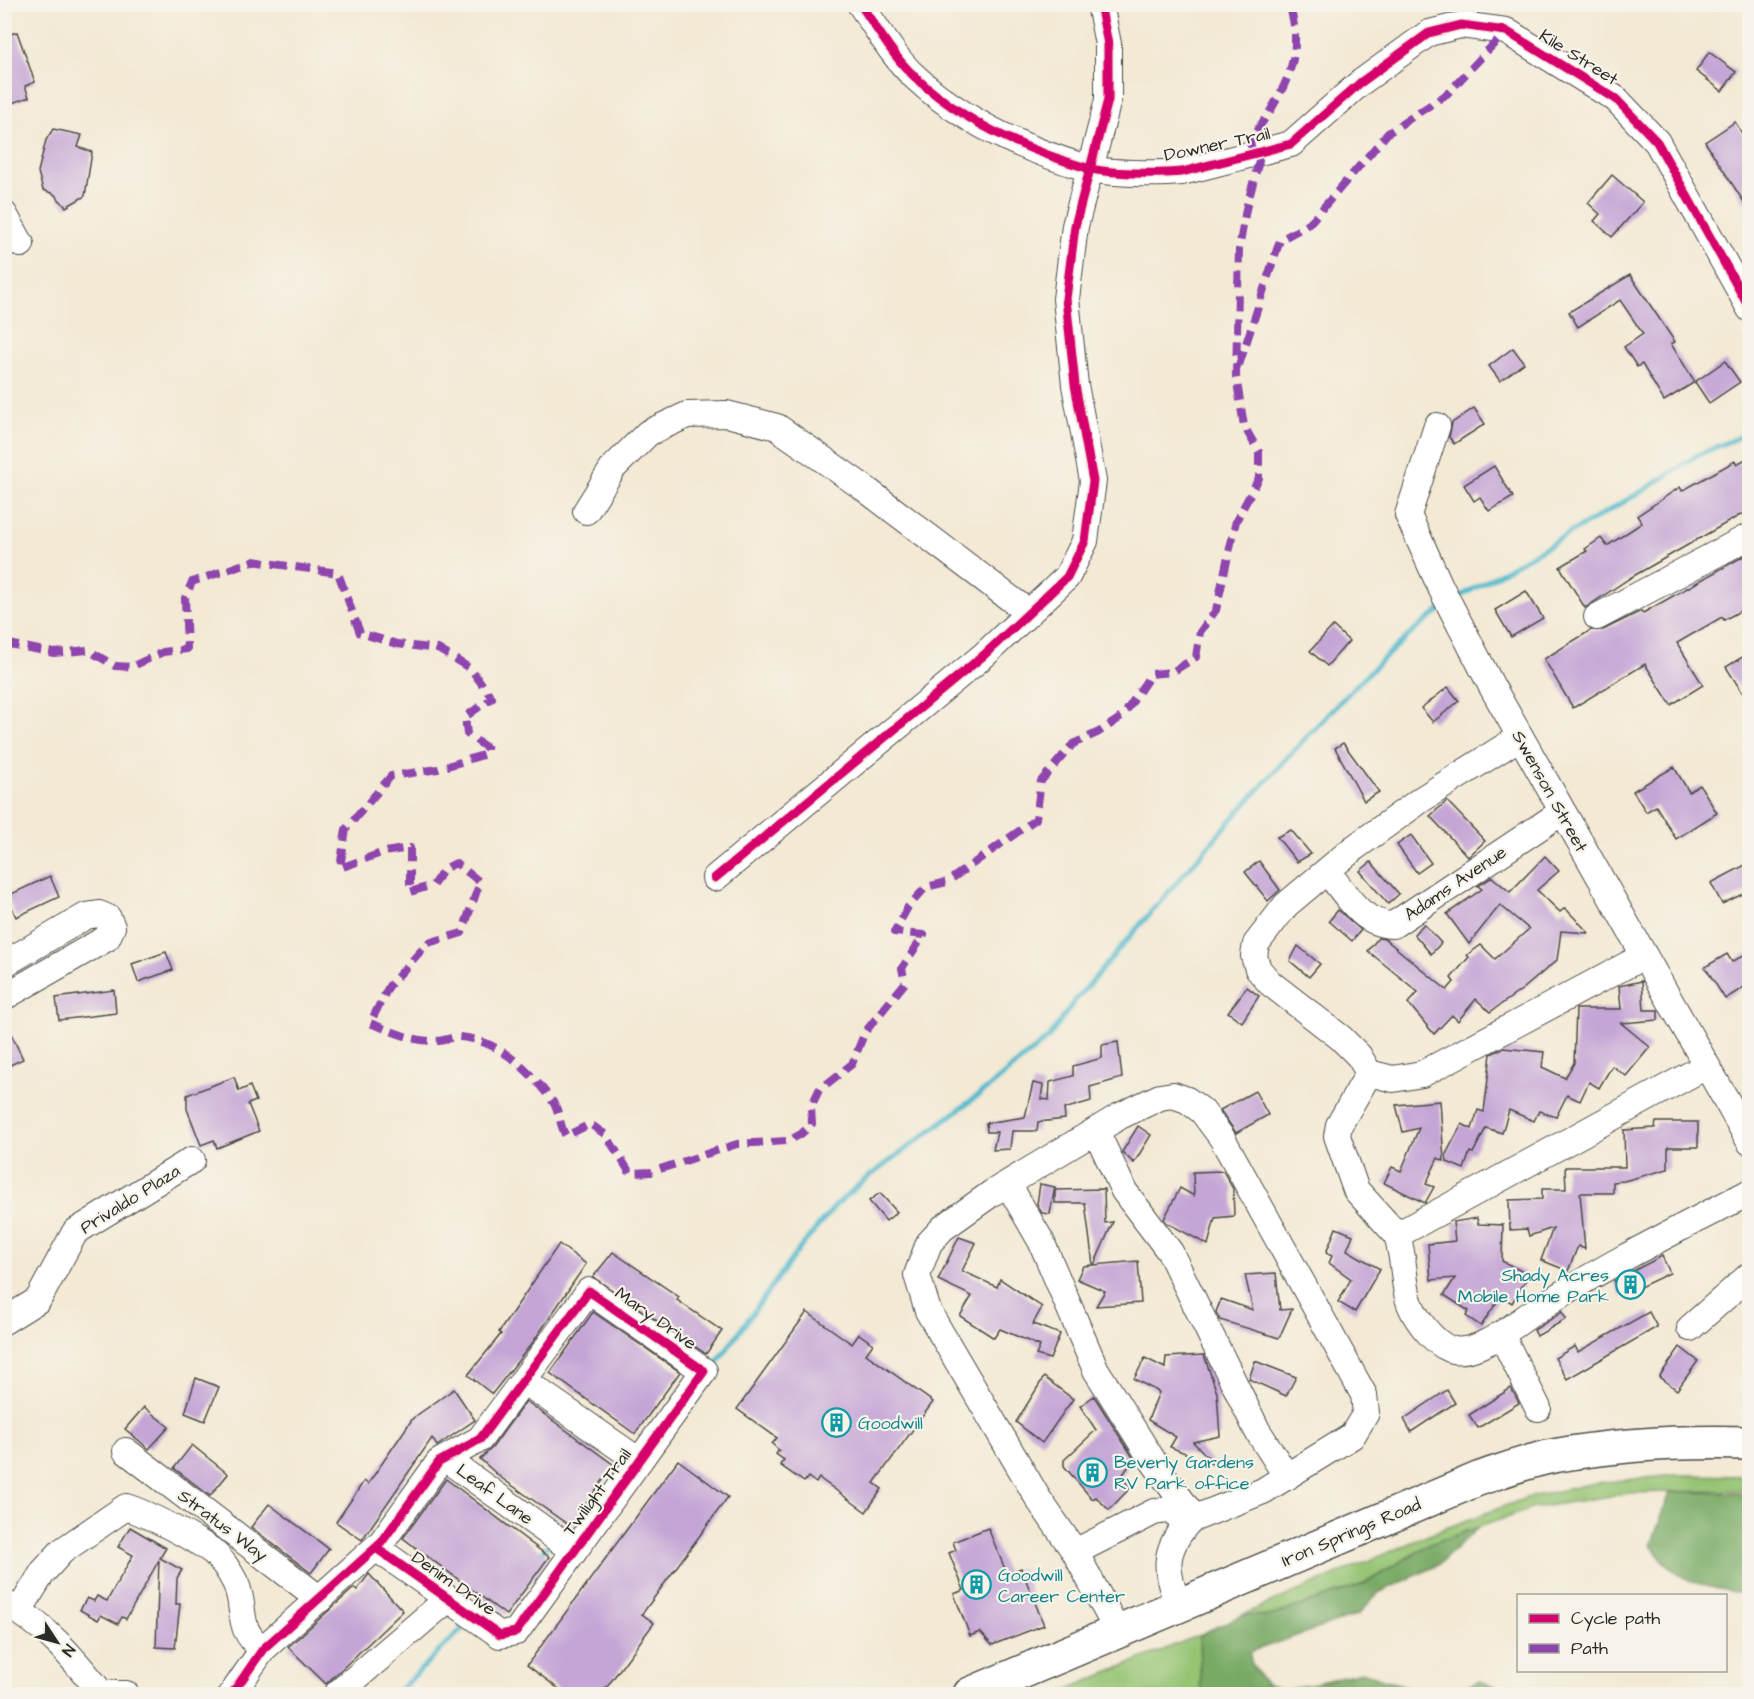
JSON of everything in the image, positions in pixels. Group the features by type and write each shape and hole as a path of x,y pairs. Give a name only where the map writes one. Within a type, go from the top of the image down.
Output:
{"main road":[{"name":"Iron Springs Road","path":"970,1695 1478,1479 1551,1457 1619,1446 1685,1441 1749,1443"}],"street":[{"name":"Downer Trail","path":"860,4 914,76 957,110 1008,138 1089,169 1166,174 1291,144 1360,83 1424,36"},
{"path":"715,878 984,655 1067,577 1085,541 1093,481 1075,385 1066,299 1075,226 1108,100 1108,44 1100,4"},
{"name":"Kile Street","path":"1424,36 1461,25 1506,31 1616,99 1657,142 1749,309"},
{"path":"4,214 21,244"},
{"path":"586,511 613,468 648,433 687,415 727,414 777,427 864,488 1028,612"},
{"name":"Swenson Street","path":"1437,426 1408,515 1441,588 1520,737 1749,1143"},
{"path":"1597,617 1749,536"},
{"path":"1520,737 1422,799 1286,905 1256,944 1254,956 1258,969 1270,983 1341,1038 1359,1056 1369,1073 1393,1079 1422,1074 1644,956"},
{"name":"Adams Avenue","path":"1327,871 1365,917 1380,925 1393,925 1562,812"},
{"path":"4,964 86,916 99,914 108,918 112,927 107,938 4,998"},
{"path":"1397,1235 1706,1066"},
{"path":"1369,1073 1339,1125 1339,1146 1356,1190 1397,1235 1404,1257 1408,1298 1417,1317 1431,1335 1452,1350 1469,1350 1501,1334 1622,1259 1749,1192"},
{"path":"1118,1632 1075,1552 1039,1500 928,1311 917,1275 929,1243 943,1228 1008,1184 1096,1131 1160,1097 1173,1095 1187,1100 1202,1111 1222,1138 1364,1395 1366,1413 1352,1436 1287,1477 1263,1491 1192,1519 1174,1539 1169,1551 1168,1576 1178,1606"},
{"path":"1096,1131 1124,1191 1170,1252 1257,1430 1287,1477"},
{"name":"Privaldo Plaza","path":"4,1321 38,1300 75,1232 192,1160"},
{"path":"1008,1184 1041,1241 1096,1370 1192,1519"},
{"path":"1690,1328 1749,1275"},
{"name":"Mary Drive","path":"524,1381 589,1291 704,1371"},
{"path":"1501,1334 1538,1408"},
{"name":"Twilight Trail","path":"516,1632 704,1371"},
{"path":"232,1695 263,1649 376,1548 439,1462 480,1439 524,1381 639,1461"},
{"name":"Stratus Way","path":"126,1451 320,1599"},
{"name":"Leaf Lane","path":"446,1459 574,1551"},
{"path":"126,1695 102,1694 63,1645 12,1607 62,1551 126,1507 212,1551 226,1565 237,1587 245,1631 252,1641 263,1649"},
{"path":"1075,1552 1154,1512 1168,1510 1192,1519"},
{"name":"Denim Drive","path":"376,1548 500,1635 516,1632"},
{"path":"337,1695 448,1599"}],"green space":[{"path":"1676,1475 1749,1476 1749,1490 1630,1493 1534,1508 1430,1544 1364,1584 1270,1616 1242,1615 1438,1531 1526,1498 1594,1483"},
{"path":"1670,1492 1749,1493 1749,1595 1694,1582 1682,1577 1661,1559 1651,1545"},
{"path":"1479,1527 1438,1565 1378,1593 1359,1614 1250,1652 1251,1664 1267,1685 1286,1690 1362,1672 1414,1689 1449,1692 1480,1681 1506,1690 1510,1694 1201,1694 1199,1635 1242,1615 1270,1616 1364,1584 1430,1544"},
{"path":"1199,1635 1201,1694 1056,1694"}],"building":[{"path":"17,32 35,82 25,86 29,97 4,106 4,36"},
{"path":"1709,52 1736,72 1722,91 1696,71"},
{"path":"1735,122 1749,144 1749,210 1705,142"},
{"path":"53,129 82,135 78,147 92,152 85,196 66,207 54,194 43,190 38,172 46,140"},
{"path":"1612,175 1643,202 1612,237 1594,221 1600,214 1588,203"},
{"path":"1630,275 1675,342 1671,344 1695,382 1664,401 1642,364 1637,367 1624,347 1643,334 1620,300 1578,327 1569,312"},
{"path":"1513,348 1524,363 1500,381 1489,366"},
{"path":"1725,361 1740,382 1709,403 1695,382"},
{"path":"1474,408 1485,424 1454,444 1449,437 1452,423"},
{"path":"1749,457 1749,510 1630,578 1585,608 1560,567 1587,551 1585,549 1601,538 1607,546 1642,523 1637,516 1680,487 1682,491 1735,461 1737,464"},
{"path":"1494,466 1513,497 1489,511 1480,497 1474,501 1464,485"},
{"path":"1749,553 1749,606 1724,620 1722,617 1677,643 1703,685 1671,705 1645,664 1573,708 1544,659 1591,630 1603,630 1641,611 1643,613"},
{"path":"1526,591 1543,618 1511,637 1495,610"},
{"path":"1333,626 1349,641 1327,666 1310,651"},
{"path":"1744,656 1749,665 1749,703 1726,667"},
{"path":"1448,687 1459,701 1433,722 1421,708"},
{"path":"1343,743 1379,792 1364,801 1335,748"},
{"path":"1674,767 1689,792 1700,785 1717,813 1676,839 1656,806 1646,812 1633,791"},
{"path":"1447,801 1485,841 1468,857 1430,816"},
{"path":"1291,830 1311,854 1297,862 1277,837"},
{"path":"1411,835 1431,863 1417,873 1397,845"},
{"path":"1545,856 1559,871 1537,890 1560,912 1565,908 1589,933 1561,931 1557,960 1523,989 1490,1012 1476,999 1458,1021 1452,1015 1434,1034 1408,1003 1418,992 1368,951 1378,938 1385,939 1447,990 1454,982 1451,978 1469,957 1467,955 1481,945 1495,959 1529,929 1500,905 1469,944 1447,914 1482,889 1478,886 1492,877 1510,892"},
{"path":"1259,861 1280,890 1268,901 1245,872"},
{"path":"1371,862 1399,894 1388,904 1360,871"},
{"path":"1749,863 1749,891 1722,904 1711,883"},
{"path":"50,876 59,897 16,917 7,896"},
{"path":"1338,910 1361,930 1352,941 1329,921"},
{"path":"1424,924 1441,943 1431,954 1414,934"},
{"path":"1298,946 1320,964 1309,977 1290,961"},
{"path":"166,952 173,970 138,982 132,964"},
{"path":"1749,952 1749,984 1725,999 1705,967 1727,954 1732,962"},
{"path":"1642,981 1644,1010 1658,1010 1658,1020 1621,1023 1650,1047 1626,1076 1612,1066 1599,1088 1589,1082 1580,1101 1567,1095 1556,1117 1539,1111 1534,1121 1509,1110 1502,1133 1486,1128 1473,1153 1470,1152 1464,1169 1447,1162 1446,1154 1462,1124 1472,1129 1478,1110 1484,1112 1491,1054 1503,1048 1544,1052 1542,1067 1565,1078 1574,1063 1576,1009 1621,1009 1619,986"},
{"path":"1247,987 1259,996 1242,1022 1228,1012"},
{"path":"114,990 116,1013 59,1020 56,998"},
{"path":"4,1019 23,1059 4,1068"},
{"path":"1118,1042 1122,1078 1090,1087 1091,1101 1064,1109 1065,1119 1038,1122 1037,1131 1012,1131 1010,1149 993,1150 997,1132 987,1132 986,1123 1025,1117 1033,1083 1043,1085 1041,1099 1049,1100 1050,1082 1073,1076 1073,1066 1102,1058 1102,1045"},
{"path":"234,1077 239,1091 250,1086 256,1101 248,1104 259,1131 217,1148 214,1140 201,1145 187,1109 187,1095"},
{"path":"1255,1091 1268,1115 1236,1133 1220,1110"},
{"path":"1440,1101 1444,1161 1438,1158 1426,1184 1434,1187 1425,1203 1384,1183 1392,1167 1401,1171 1419,1128 1403,1132 1396,1105"},
{"path":"1656,1122 1698,1122 1698,1147 1668,1147 1668,1169 1613,1182 1613,1193 1580,1193 1585,1249 1578,1246 1568,1271 1541,1260 1553,1228 1529,1236 1527,1229 1510,1230 1509,1200 1542,1199 1542,1189 1566,1189 1565,1167 1625,1167 1624,1130 1655,1128"},
{"path":"1138,1126 1151,1135 1134,1163 1122,1152"},
{"path":"1223,1171 1233,1189 1234,1216 1215,1218 1208,1245 1167,1223 1164,1219 1180,1188 1194,1196 1193,1172"},
{"path":"1040,1184 1055,1187 1050,1214 1042,1213 1037,1204"},
{"path":"1104,1189 1105,1223 1113,1222 1094,1265 1138,1261 1141,1303 1096,1306 1105,1291 1077,1279 1083,1266 1093,1265 1085,1203 1055,1203 1055,1190"},
{"path":"880,1193 897,1212 886,1221 869,1201"},
{"path":"1477,1218 1478,1224 1503,1225 1502,1261 1529,1275 1512,1303 1501,1296 1481,1326 1466,1316 1469,1311 1444,1295 1455,1278 1431,1280 1428,1244 1455,1241 1453,1222"},
{"path":"1336,1228 1353,1235 1347,1250 1380,1269 1355,1312 1338,1302 1351,1279 1329,1263 1332,1256 1326,1253"},
{"path":"959,1237 976,1243 962,1271 997,1287 1000,1279 1042,1307 1033,1324 1060,1334 1050,1359 1036,1355 1040,1346 1000,1329 994,1338 960,1316 972,1296 938,1280"},
{"path":"559,1244 586,1264 533,1342 492,1394 468,1375 501,1334 499,1332"},
{"path":"613,1252 679,1297 677,1300 722,1331 706,1354 593,1277"},
{"name":"Shady Acres Mobile Home Park","path":"1662,1256 1670,1273 1621,1296 1614,1281"},
{"path":"1276,1273 1280,1310 1292,1309 1279,1338 1220,1320 1216,1312 1221,1299 1253,1310 1245,1275"},
{"path":"593,1312 680,1372 635,1434 550,1373"},
{"name":"Goodwill","path":"807,1312 852,1344 859,1334 873,1344 866,1354 933,1402 874,1483 882,1489 866,1512 819,1478 816,1483 808,1477 804,1482 780,1465 784,1460 776,1454 779,1450 772,1444 777,1438 737,1409"},
{"path":"1562,1312 1566,1319 1537,1336 1534,1330"},
{"path":"1649,1312 1657,1327 1567,1379 1555,1358 1575,1346 1578,1352"},
{"path":"1680,1347 1698,1361 1677,1390 1659,1377"},
{"path":"1204,1355 1217,1393 1220,1436 1193,1442 1217,1466 1170,1447 1176,1437 1148,1420 1159,1392 1134,1379 1145,1358 1165,1368 1166,1357"},
{"path":"1255,1361 1296,1377 1286,1396 1249,1379"},
{"path":"1044,1377 1073,1399 1042,1443 1016,1422"},
{"path":"196,1378 219,1387 205,1421 185,1413"},
{"path":"1511,1388 1519,1403 1478,1428 1469,1415"},
{"path":"454,1389 475,1420 437,1446 432,1438 362,1540 336,1522 364,1481 368,1484 413,1418"},
{"path":"1447,1390 1455,1403 1411,1432 1404,1419"},
{"path":"1094,1396 1134,1459 1121,1477 1131,1487 1109,1510 1096,1497 1092,1499 1064,1466 1064,1460 1096,1430 1080,1406"},
{"path":"526,1401 614,1465 570,1526 500,1477 480,1459 492,1448"},
{"path":"144,1407 169,1427 149,1449 125,1429"},
{"path":"192,1445 228,1474 210,1496 174,1468"},
{"path":"678,1460 728,1497 642,1614 654,1623 601,1695 567,1695 527,1665"},
{"path":"446,1479 549,1557 506,1615 403,1538"},
{"path":"269,1504 329,1549 311,1573 251,1527"},
{"path":"130,1527 166,1548 160,1558 182,1570 177,1578 176,1604 180,1604 175,1648 156,1647 159,1560 126,1619 122,1617 118,1624 101,1615 98,1620 80,1610 87,1598 94,1601 97,1596 107,1601 133,1555 118,1547"},
{"name":"Goodwill Career Center","path":"988,1528 1007,1574 1021,1568 1044,1625 992,1645 980,1632 970,1636 954,1594 964,1590 949,1553 956,1550 953,1542"},
{"path":"369,1574 403,1611 326,1684 288,1647 354,1588 357,1590"}],"waterway":[{"path":"1454,600 1646,489 1696,456 1750,432"},
{"path":"711,1371 796,1253 835,1206 863,1181 992,1085 1049,1037 1073,1003 1273,774 1370,672 1444,607"},
{"path":"561,1534 596,1501"},
{"path":"537,1556 552,1542"},
{"path":"478,1612 492,1597"},
{"path":"396,1694 470,1621"}],"marked path":[{"path":"4,643 54,653 88,650 115,666 131,667 163,652 187,649 185,598 192,582 253,561 338,573 360,633 397,644 438,649 471,669 492,698 465,717 467,734 487,748 486,754 438,769 391,776 346,829 340,868 384,852 410,848 410,892 433,885 444,869 456,863 480,882 462,933 428,943 389,986 370,1023 420,1040 437,1041 455,1037 475,1039 501,1051 524,1069 553,1102 566,1136 590,1124 606,1135 630,1173 651,1172 737,1144 788,1141 801,1134 812,1124 811,1107 819,1090 852,1064 865,1032 905,983 902,968 924,935 894,932 908,907 926,887 947,882 1036,819 1041,781 1073,744 1099,732 1123,716 1151,674 1172,672 1196,657 1200,632 1216,610 1236,521 1259,478 1259,452 1244,426 1236,376 1239,249 1246,209 1259,161 1250,144 1279,95 1293,58 1295,32 1289,4"},
{"path":"1239,365 1280,240 1309,224 1388,133 1447,94 1506,31"}],"cycle path":[{"path":"860,4 907,69 933,93 974,120 1018,143 1064,161 1096,170 1134,173 1182,172 1291,144 1360,83 1429,33 1461,25 1506,31 1616,99 1657,142 1750,309"},
{"path":"715,878 984,655 1067,577 1085,541 1093,481 1075,385 1066,299 1075,226 1108,100 1108,44 1100,4"},
{"path":"232,1694 263,1649 381,1543 439,1462 480,1439 589,1291 704,1371 516,1632 500,1635 376,1548"}],"place":[{"name":"Shady Acres Mobile Home Park","path":"1630,1285"},
{"name":"Goodwill","path":"837,1423"},
{"name":"Beverly Gardens RV Park office","path":"1093,1472"},
{"name":"Goodwill Career Center","path":"977,1585"}]}
